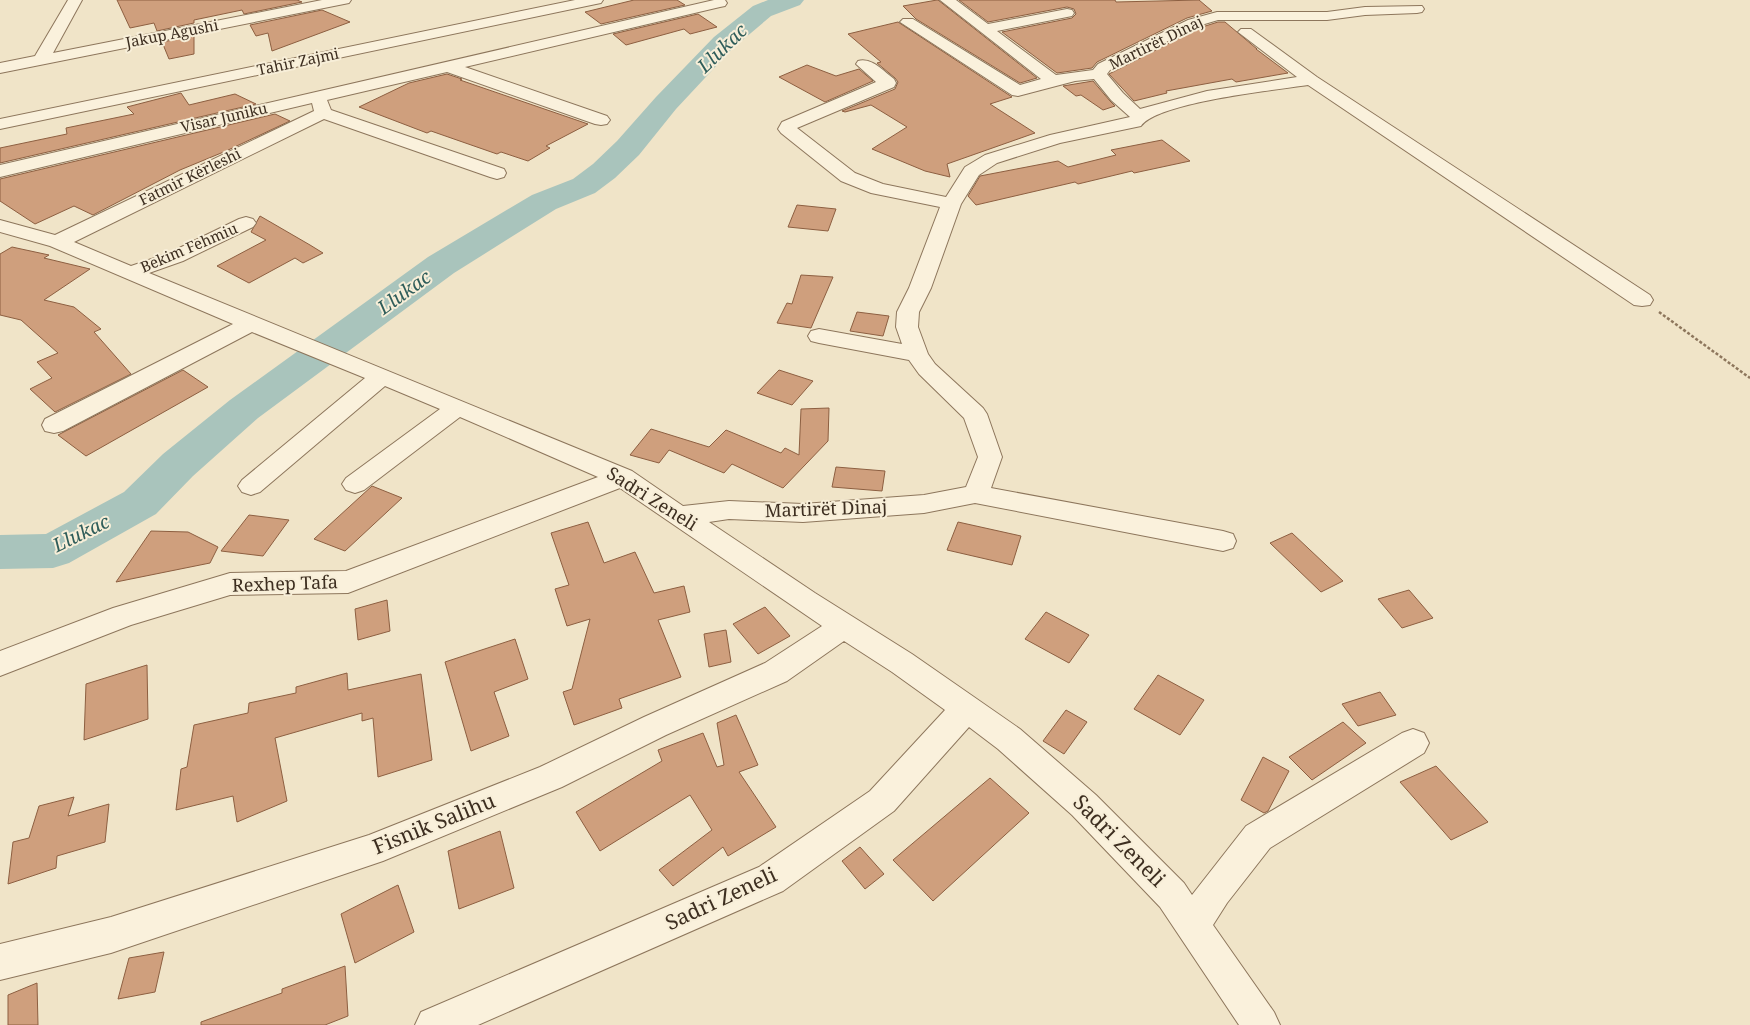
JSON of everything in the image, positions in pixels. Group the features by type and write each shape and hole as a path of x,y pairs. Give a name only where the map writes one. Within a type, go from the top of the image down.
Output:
{"street":[{"path":"41,60 75,0"},
{"name":"Jakup Agushi","path":"0,68 344,0"},
{"name":"Tahir Zajmi","path":"0,124 596,0"},
{"path":"947,0 1054,81"},
{"name":"Visar Juniku","path":"0,171 320,105 449,67 576,35 720,3"},
{"name":"Martirët Dinaj","path":"1140,116 1125,105 1107,87 1098,74 1104,67 1193,22 1226,14 1327,16 1365,11 1417,8"},
{"path":"984,29 1067,12"},
{"path":"908,22 940,44 1018,91 1074,76 1098,74"},
{"path":"1246,32 1311,80 1642,300"},
{"path":"864,64 888,84 815,113 788,126 787,129 848,177 878,189 951,204"},
{"path":"449,67 601,120"},
{"path":"975,494 985,474 990,457 984,436 975,414 927,369 917,354 907,327 908,312 920,288 951,204 972,171 991,159 1056,139 1135,122 1140,116 1151,110 1207,96 1311,80"},
{"path":"320,105 497,173"},
{"name":"Fatmir Kërleshi","path":"57,242 320,105"},
{"name":"Bekim Fehmiu","path":"132,272 176,257 246,223"},
{"name":"Bekim Fehmiu","path":"6,233 57,242 132,272 251,324"},
{"path":"54,424 251,324"},
{"name":"Sadri Zeneli","path":"251,324 458,407 623,477 805,602 902,663 1010,739 1084,805 1172,894 1261,1025"},
{"path":"819,336 917,354"},
{"path":"251,486 368,371"},
{"path":"355,484 458,407"},
{"name":"Rexhep Tafa","path":"0,664 123,616 230,584 348,582 623,477"},
{"name":"Martirët Dinaj","path":"678,516 729,510 803,513 924,504 975,494 1223,541"},
{"name":"Fisnik Salihu","path":"0,962 111,935 370,850 551,777 655,726 776,672 844,626"},
{"name":"Sadri Zeneli","path":"434,1025 771,879 882,802 966,709"},
{"path":"1192,926 1215,891 1258,837 1413,743"}],"path":[{"path":"1642,300 1750,378"}],"building":[{"path":"117,0 297,0 302,2 244,14 242,10 194,20 194,23 157,31 154,23 130,28"},
{"path":"634,0 677,0 685,5 601,24 585,12"},
{"path":"938,0 1037,78 1020,83 916,19 903,6"},
{"path":"959,0 1115,0 1116,2 1199,0 1212,11 1187,18 1097,62 1092,68 1057,73 1002,32 1072,18 1076,14 1074,9 1067,7 988,22"},
{"path":"322,10 350,22 272,51 268,33 256,36 250,25"},
{"path":"698,14 717,27 690,34 684,29 626,45 613,34"},
{"path":"898,22 1012,97 990,104 1035,133 947,164 950,177 925,171 872,149 907,127 871,105 845,112 842,111 895,89 898,82 877,63 881,62 848,34"},
{"path":"1218,22 1225,22 1288,73 1236,82 1232,79 1166,91 1167,93 1134,101 1109,74 1199,28"},
{"path":"194,36 194,54 169,59 162,42"},
{"path":"807,65 836,76 859,69 873,81 825,102 779,77"},
{"path":"447,74 588,124 546,146 550,148 528,161 501,152 497,154 431,131 427,133 359,107 409,83"},
{"path":"1093,81 1115,106 1103,110 1081,95 1076,96 1063,86"},
{"path":"181,93 189,105 235,94 256,104 0,163 0,148 67,134 66,128 134,114 127,107"},
{"path":"275,114 290,121 180,170 93,215 74,206 35,224 0,201 0,179"},
{"path":"1162,140 1190,161 1134,173 1132,171 1078,184 1075,182 976,205 968,196 980,176 1058,161 1068,167 1116,155 1111,150"},
{"path":"797,205 836,209 828,231 788,227"},
{"path":"260,216 323,253 303,263 295,258 249,283 217,266 266,240 251,232"},
{"path":"12,247 49,255 44,258 90,269 44,300 74,307 101,329 94,332 131,374 55,412 30,389 52,378 37,362 58,353 21,320 0,315 0,254"},
{"path":"801,275 833,277 811,328 777,323 787,303 792,304"},
{"path":"857,312 889,316 883,336 850,331"},
{"path":"183,370 208,387 86,456 58,435"},
{"path":"779,370 813,381 792,405 757,393"},
{"path":"829,408 828,441 783,488 732,464 724,473 669,450 659,463 630,455 651,429 709,447 726,430 781,453 785,448 799,455 801,409"},
{"path":"836,467 885,471 882,491 832,487"},
{"path":"372,486 402,498 345,551 314,539"},
{"path":"249,515 289,520 263,556 221,551"},
{"path":"588,522 604,563 635,552 654,593 684,586 690,612 658,620 681,677 619,699 622,708 574,725 563,692 572,689 590,619 567,626 555,589 569,585 551,533"},
{"path":"958,522 1021,536 1012,565 947,550"},
{"path":"151,531 188,532 218,547 210,563 116,582"},
{"path":"1292,533 1343,581 1321,592 1270,543"},
{"path":"1409,590 1433,618 1402,628 1378,599"},
{"path":"387,600 390,631 358,640 355,609"},
{"path":"765,607 790,636 758,654 733,624"},
{"path":"1046,612 1089,635 1069,663 1025,639"},
{"path":"726,630 731,662 709,667 704,634"},
{"path":"515,639 528,679 494,692 509,736 471,751 445,662"},
{"path":"147,665 148,719 84,740 86,684"},
{"path":"347,673 348,690 421,674 432,760 378,777 373,718 362,721 362,713 275,738 287,801 237,822 233,796 176,810 181,769 187,767 194,725 248,713 249,703 296,693 296,687"},
{"path":"1158,675 1204,700 1180,735 1134,709"},
{"path":"1380,692 1396,715 1358,726 1342,704"},
{"path":"1066,710 1087,722 1064,754 1043,741"},
{"path":"736,715 758,765 739,772 776,827 728,856 723,847 673,886 659,870 712,830 690,795 600,851 576,812 662,761 658,750 703,733 717,767 724,765 717,723"},
{"path":"1343,722 1366,743 1312,780 1289,757"},
{"path":"1263,757 1289,771 1268,811 1264,813 1241,800"},
{"path":"1436,766 1488,822 1451,840 1400,782"},
{"path":"990,778 1029,813 933,901 893,860"},
{"path":"74,797 68,816 109,804 105,842 57,856 56,868 8,884 13,842 29,838 39,806"},
{"path":"500,831 514,888 459,909 448,851"},
{"path":"860,847 884,874 865,889 842,861"},
{"path":"398,885 414,932 355,963 341,914"},
{"path":"164,952 155,992 118,999 129,958"},
{"path":"345,966 348,1016 325,1025 201,1025 201,1022 282,993 282,989"},
{"path":"37,983 38,1025 8,1025 8,995"}],"waterway":[{"name":"Llukac","path":"0,552 53,551 140,503 178,465 244,409 441,265 544,202 584,186 604,171 628,148 666,103 723,43 762,11 791,0"}]}
